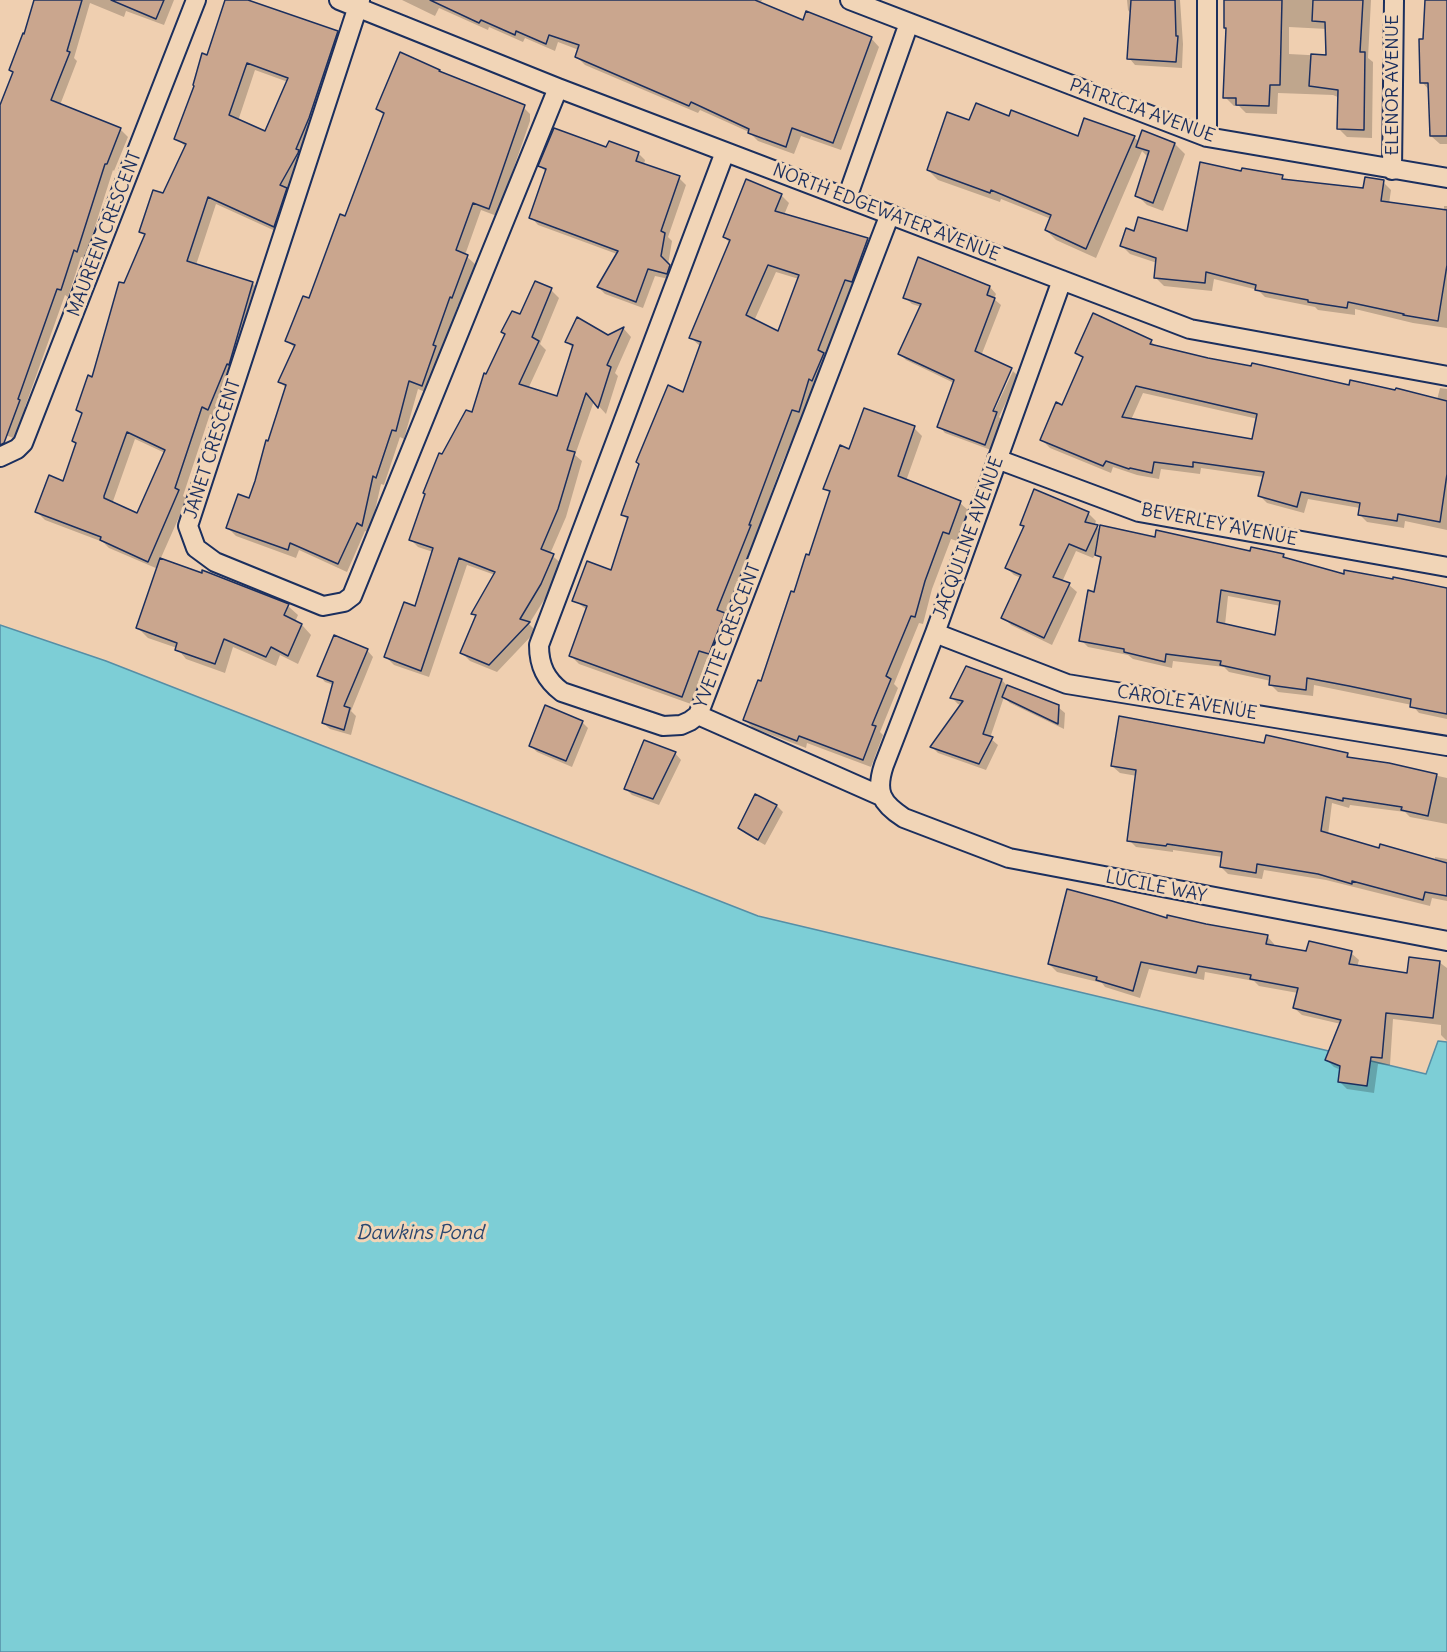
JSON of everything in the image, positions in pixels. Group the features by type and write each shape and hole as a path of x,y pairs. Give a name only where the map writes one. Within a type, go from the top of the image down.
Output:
{"street":[{"name":"MAUREEN CRESCENT","path":"0,457 17,449 23,443 196,0"},
{"name":"NORTH EDGEWATER AVENUE","path":"339,0 359,3 558,88 1191,329 1447,376"},
{"name":"PATRICIA AVENUE","path":"850,0 1207,137 1447,178"},
{"path":"1207,0 1207,137"},
{"name":"ELENOR AVENUE","path":"1392,170 1394,0"},
{"name":"JANET CRESCENT","path":"359,3 188,526 196,548 225,567 323,606 345,602 352,596 558,88"},
{"path":"847,198 909,23"},
{"name":"YVETTE CRESCENT","path":"725,152 539,645 539,657 543,670 550,683 562,692 663,726 681,725 698,715 890,214"},
{"name":"JACQULINE AVENUE","path":"881,795 879,780 884,765 935,633 1062,280"},
{"name":"BEVERLEY AVENUE","path":"997,459 1139,512 1447,567"},
{"name":"CAROLE AVENUE","path":"935,633 1067,684 1447,746"},
{"path":"698,715 881,795"},
{"name":"LUCILE WAY","path":"881,795 890,809 904,818 1009,858 1447,941"}],"water":[{"name":"Dawkins Pond","path":"0,625 106,661 758,916 1426,1074 1438,1041 1447,1042 1447,1652 0,1652"}],"building":[{"path":"34,0 82,0 67,51 70,52 51,100 121,128 107,164 105,164 77,252 74,250 61,290 57,289 18,399 20,400 4,443 0,445 0,105 13,72 9,70 24,34"},
{"path":"111,0 164,0 156,19"},
{"path":"225,0 248,0 338,31 309,118 296,149 299,150 298,153 280,185 287,188 274,227 208,197 187,261 253,282 229,365 227,364 208,410 202,407 175,488 179,490 148,562 100,540 101,537 35,512 49,475 63,481 76,443 72,441 82,413 76,410 88,375 92,377 119,282 124,283 145,234 139,232 153,190 163,193 186,144 174,139 194,86 202,53 207,55","holes":["247,63 288,78 265,131 229,115","127,432 165,450 137,513 104,498"]},
{"path":"430,0 755,0 803,20 806,11 872,37 833,143 792,128 786,147 748,133 749,129 691,102 689,106 575,57 579,45 549,35 546,44 516,31 515,35 481,20 479,23"},
{"path":"1131,0 1175,0 1176,36 1178,36 1176,62 1127,59"},
{"path":"1224,0 1282,0 1280,85 1270,85 1269,106 1236,105 1236,98 1223,98 1226,28 1224,28"},
{"path":"1313,0 1363,0 1360,52 1365,52 1364,130 1337,129 1338,90 1309,86 1311,54 1326,55 1325,22 1312,21"},
{"path":"1425,0 1447,0 1447,136 1430,136 1428,83 1420,83 1419,39 1423,39"},
{"path":"400,52 439,71 525,105 489,209 473,203 456,250 468,255 433,345 436,346 422,386 409,381 396,431 392,430 376,478 373,476 362,526 357,523 338,564 290,543 288,550 226,528 238,494 249,498 266,440 268,441 286,385 278,382 295,345 285,341 303,296 309,298 340,214 345,216 384,113 376,109"},
{"path":"976,103 1009,116 1011,110 1078,136 1084,118 1135,136 1086,249 1045,230 1051,215 991,190 990,193 927,170 947,112 969,120"},
{"path":"554,128 606,147 609,141 639,152 636,161 680,176 661,231 665,233 661,256 670,265 667,274 648,269 636,302 597,287 618,251 529,218 546,169 538,166"},
{"path":"1142,130 1175,143 1153,203 1135,196 1149,151 1136,147"},
{"path":"1200,162 1241,171 1242,168 1283,175 1282,179 1363,188 1365,177 1384,180 1381,201 1447,210 1447,265 1438,321 1348,302 1347,308 1308,302 1308,300 1255,290 1256,285 1206,272 1205,283 1154,278 1156,258 1120,246 1126,228 1134,231 1138,217 1187,231"},
{"path":"746,179 782,194 775,211 868,238 852,282 845,280 818,350 824,353 812,381 809,379 799,412 792,410 749,525 751,525 717,610 725,613 709,654 699,651 682,697 569,656 587,606 572,601 587,561 611,570 628,517 621,515 639,464 636,462 668,385 683,392 701,342 689,338 730,240 723,237","holes":["768,265 799,275 778,331 746,315"]},
{"path":"918,257 990,286 987,295 995,298 975,351 1012,368 993,411 997,412 985,445 937,427 954,380 898,354 921,304 903,298"},
{"path":"535,281 552,288 532,337 539,341 519,384 557,396 573,345 565,342 577,317 608,335 624,327 607,365 611,367 598,408 586,393 567,450 575,452 558,509 541,549 554,554 541,584 520,619 530,622 489,665 460,653 476,615 471,614 495,572 459,558 421,671 384,657 404,602 415,606 433,548 409,540 425,494 423,493 439,453 442,454 466,410 472,412 484,373 486,374 505,334 501,332 512,311 520,314"},
{"path":"1093,313 1152,340 1150,344 1208,358 1251,366 1252,363 1349,385 1350,380 1395,390 1396,388 1447,401 1447,474 1440,522 1398,514 1397,521 1358,515 1360,503 1301,492 1297,507 1258,496 1264,472 1193,462 1193,467 1154,462 1152,473 1129,469 1106,461 1103,466 1040,440 1056,402 1062,405 1083,357 1075,353","holes":["1136,386 1257,414 1252,439 1122,417"]},
{"path":"864,408 915,426 898,476 961,501 949,534 943,532 915,617 911,616 886,676 891,679 872,725 876,726 863,760 799,736 797,741 743,720 758,680 761,681 791,591 794,592 806,554 809,555 830,491 823,489 840,445 849,449"},
{"path":"1034,489 1089,512 1085,522 1098,525 1086,551 1069,544 1053,577 1070,583 1044,638 1001,618 1021,575 1005,568 1024,526 1020,525"},
{"path":"1100,525 1155,537 1156,530 1250,551 1251,547 1284,554 1283,557 1344,574 1344,570 1447,588 1447,714 1410,707 1411,699 1349,686 1307,678 1306,690 1269,685 1270,676 1220,665 1221,661 1166,654 1165,662 1124,652 1124,649 1079,641 1088,590 1094,592 1101,557 1095,555","holes":["1221,590 1280,601 1275,635 1217,622"]},
{"path":"160,558 202,573 202,570 289,604 284,615 302,624 288,656 271,647 266,657 224,639 215,664 175,650 177,643 136,628"},
{"path":"334,635 368,649 344,706 350,708 344,730 322,723 333,682 317,676"},
{"path":"966,666 1002,679 983,734 993,737 979,764 930,747 963,701 950,698"},
{"path":"1007,685 1059,705 1058,724 1002,697"},
{"path":"545,705 583,721 566,761 529,746"},
{"path":"1119,716 1264,743 1266,735 1348,753 1347,757 1389,763 1437,774 1428,816 1401,810 1402,807 1326,797 1321,831 1379,848 1380,844 1447,863 1447,896 1425,892 1423,900 1352,881 1352,884 1318,874 1257,864 1256,873 1220,867 1222,852 1127,841 1136,770 1111,766"},
{"path":"644,740 676,752 653,799 624,789"},
{"path":"755,794 777,805 758,840 738,828"},
{"path":"1067,889 1167,918 1167,915 1268,935 1266,944 1306,951 1309,941 1352,951 1349,964 1407,973 1409,957 1440,961 1433,1018 1386,1013 1382,1058 1371,1057 1367,1086 1338,1082 1340,1066 1325,1060 1341,1020 1293,1008 1298,988 1250,979 1251,975 1198,966 1196,973 1141,962 1133,991 1096,980 1097,977 1048,964"}]}
